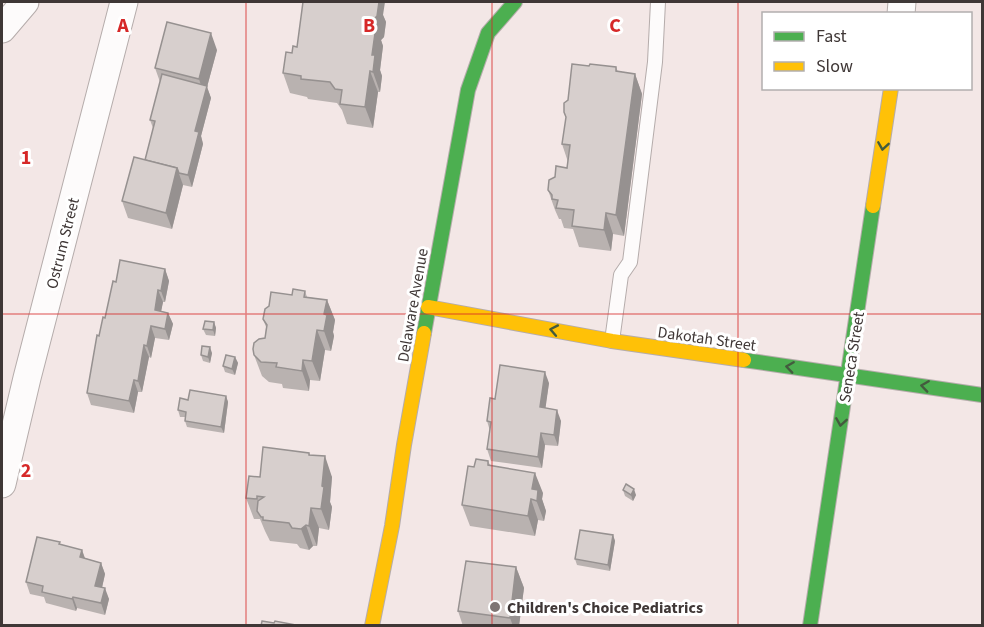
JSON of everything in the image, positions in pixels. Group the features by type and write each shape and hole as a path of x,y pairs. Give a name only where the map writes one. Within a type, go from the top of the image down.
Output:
{"street":[{"path":"2,29 25,2"},
{"name":"Ostrum Street","path":"2,484 124,2"},
{"name":"Delaware Avenue","path":"372,626 392,526 428,307 468,90 488,33 514,2"},
{"name":"Seneca Street","path":"810,626 891,90"},
{"name":"Dakotah Street","path":"428,307 612,341 982,395"}],"lane":[{"path":"612,341 621,275 630,262 655,62 658,2"}],"building":[{"path":"303,2 379,2 377,16 372,25 376,26 372,55 375,55 373,72 370,71 365,107 340,104 342,90 335,89 330,82 301,79 301,76 283,73 286,52 292,53 293,46 297,47"},
{"path":"167,22 211,33 199,79 155,68"},
{"path":"572,64 616,67 616,71 635,74 616,215 606,213 604,230 572,226 574,210 556,208 558,200 552,199 548,190 549,180 555,177 556,166 567,168 570,145 562,144 566,117 564,103 568,100"},
{"path":"162,74 207,86 195,131 199,132 188,175 179,173 177,168 145,160 155,121 150,120"},
{"path":"134,157 177,168 166,213 122,201"},
{"path":"120,260 165,269 161,291 158,290 155,310 168,313 165,329 151,326 147,346 144,345 138,381 134,380 129,401 87,393 97,335 99,336 103,317 105,318"},
{"path":"293,289 305,291 304,297 327,300 324,331 317,330 312,361 303,360 302,371 276,367 277,363 261,362 254,355 253,349 254,343 265,338 267,325 263,319 265,309 269,306 271,292 292,295"},
{"path":"205,321 214,322 213,330 203,329"},
{"path":"202,346 210,347 208,357 201,355"},
{"path":"226,355 235,357 232,369 223,366"},
{"path":"500,365 545,372 540,407 557,410 554,435 541,433 538,457 487,449 491,422 487,421 490,398 495,399"},
{"path":"190,390 226,396 221,427 185,421 186,412 178,410 180,398 188,400"},
{"path":"263,447 325,456 321,509 311,508 309,526 306,525 301,529 292,528 289,523 263,520 257,511 258,501 264,497 246,498 249,476 260,477"},
{"path":"476,459 488,461 488,465 535,473 532,489 538,490 537,501 531,499 528,516 462,505 468,466 474,467"},
{"path":"626,484 634,489 631,495 623,490"},
{"path":"580,530 613,535 608,565 575,559"},
{"path":"37,537 82,550 80,557 101,563 95,586 105,588 101,603 42,592 43,586 26,582"},
{"path":"466,561 516,567 510,618 458,611"},
{"path":"262,621 274,623 275,621 301,626 261,626"}],"traffic: fast":[{"path":"424,333 468,90 488,33 515,2"},
{"path":"810,626 873,206"},
{"path":"744,360 982,395"}],"traffic: slow":[{"path":"873,206 891,90"},
{"path":"428,307 612,341 744,360"},
{"path":"372,626 392,526 424,333"}],"place":[{"name":"Children's Choice Pediatrics","path":"495,607"}]}
